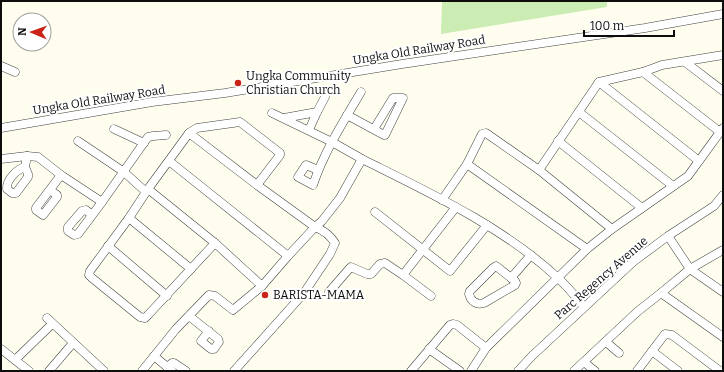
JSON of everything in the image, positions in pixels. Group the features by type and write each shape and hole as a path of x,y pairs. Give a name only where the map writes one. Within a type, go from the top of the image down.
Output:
{"street":[{"name":"Ungka Old Railway Road","path":"1,128 152,102 225,93 394,65 645,28 723,14"},
{"path":"539,170 599,82 643,72 662,65 723,55"},
{"path":"685,62 723,91"},
{"path":"1,66 14,72"},
{"path":"471,371 486,348 588,249 612,229 688,176 721,130 643,72"},
{"path":"599,82 699,161"},
{"path":"318,170 332,142 361,92"},
{"path":"309,130 325,98"},
{"path":"347,115 384,135 386,135 403,98 393,98 374,129"},
{"path":"284,118 317,112"},
{"path":"579,112 673,186"},
{"path":"272,113 332,142 456,207 486,225 531,255 558,278 584,307"},
{"path":"215,243 167,296 144,318 140,317 89,274 189,133 197,128 240,122 280,153 257,186"},
{"path":"114,129 144,143"},
{"path":"189,133 257,186 315,227 321,229 334,241 335,245 304,293 234,371"},
{"path":"442,200 467,164 482,134 486,133 539,170 612,229"},
{"path":"92,215 150,136 166,135"},
{"path":"78,141 124,172 215,243 262,286"},
{"path":"558,141 642,208"},
{"path":"1,159 27,156 38,157 102,202"},
{"path":"25,167 27,156"},
{"path":"142,371 176,329 209,295 215,296 233,310 262,286 288,256 322,221 340,198 362,159"},
{"path":"169,161 288,256"},
{"path":"467,164 588,249"},
{"path":"50,190 61,174"},
{"name":"Parc Regency Avenue","path":"518,371 532,356 633,262 668,236 714,206 723,195"},
{"path":"403,276 456,207"},
{"path":"375,212 450,271 486,225"},
{"path":"129,218 191,269"},
{"path":"668,236 690,269 723,292"},
{"path":"108,246 167,296"},
{"path":"574,371 637,312 690,269 723,250"},
{"path":"512,278 531,255"},
{"path":"329,292 351,267 367,274 371,274 380,264 385,263 431,296"},
{"path":"496,266 512,278 516,283 515,285 484,303 475,304 469,298 468,294 470,291 492,268 496,266"},
{"path":"661,293 723,337"},
{"path":"189,316 209,331"},
{"path":"15,360 49,321 104,371"},
{"path":"411,371 450,325 457,324 486,348"},
{"path":"637,371 665,334 668,333 720,371"},
{"path":"606,342 619,353"},
{"path":"49,371 74,343"},
{"path":"1,349 29,371"},
{"path":"429,349 460,371"},
{"path":"652,351 678,371"},
{"path":"154,356 170,369 172,363 174,363 186,371"},
{"path":"584,362 595,371"},
{"path":"91,371 96,364"}],"green space":[{"path":"442,1 607,1 607,7 441,34"}],"place":[{"name":"Ungka Community Christian Church","path":"238,83"},
{"name":"BARISTA-MAMA","path":"265,295"}]}
